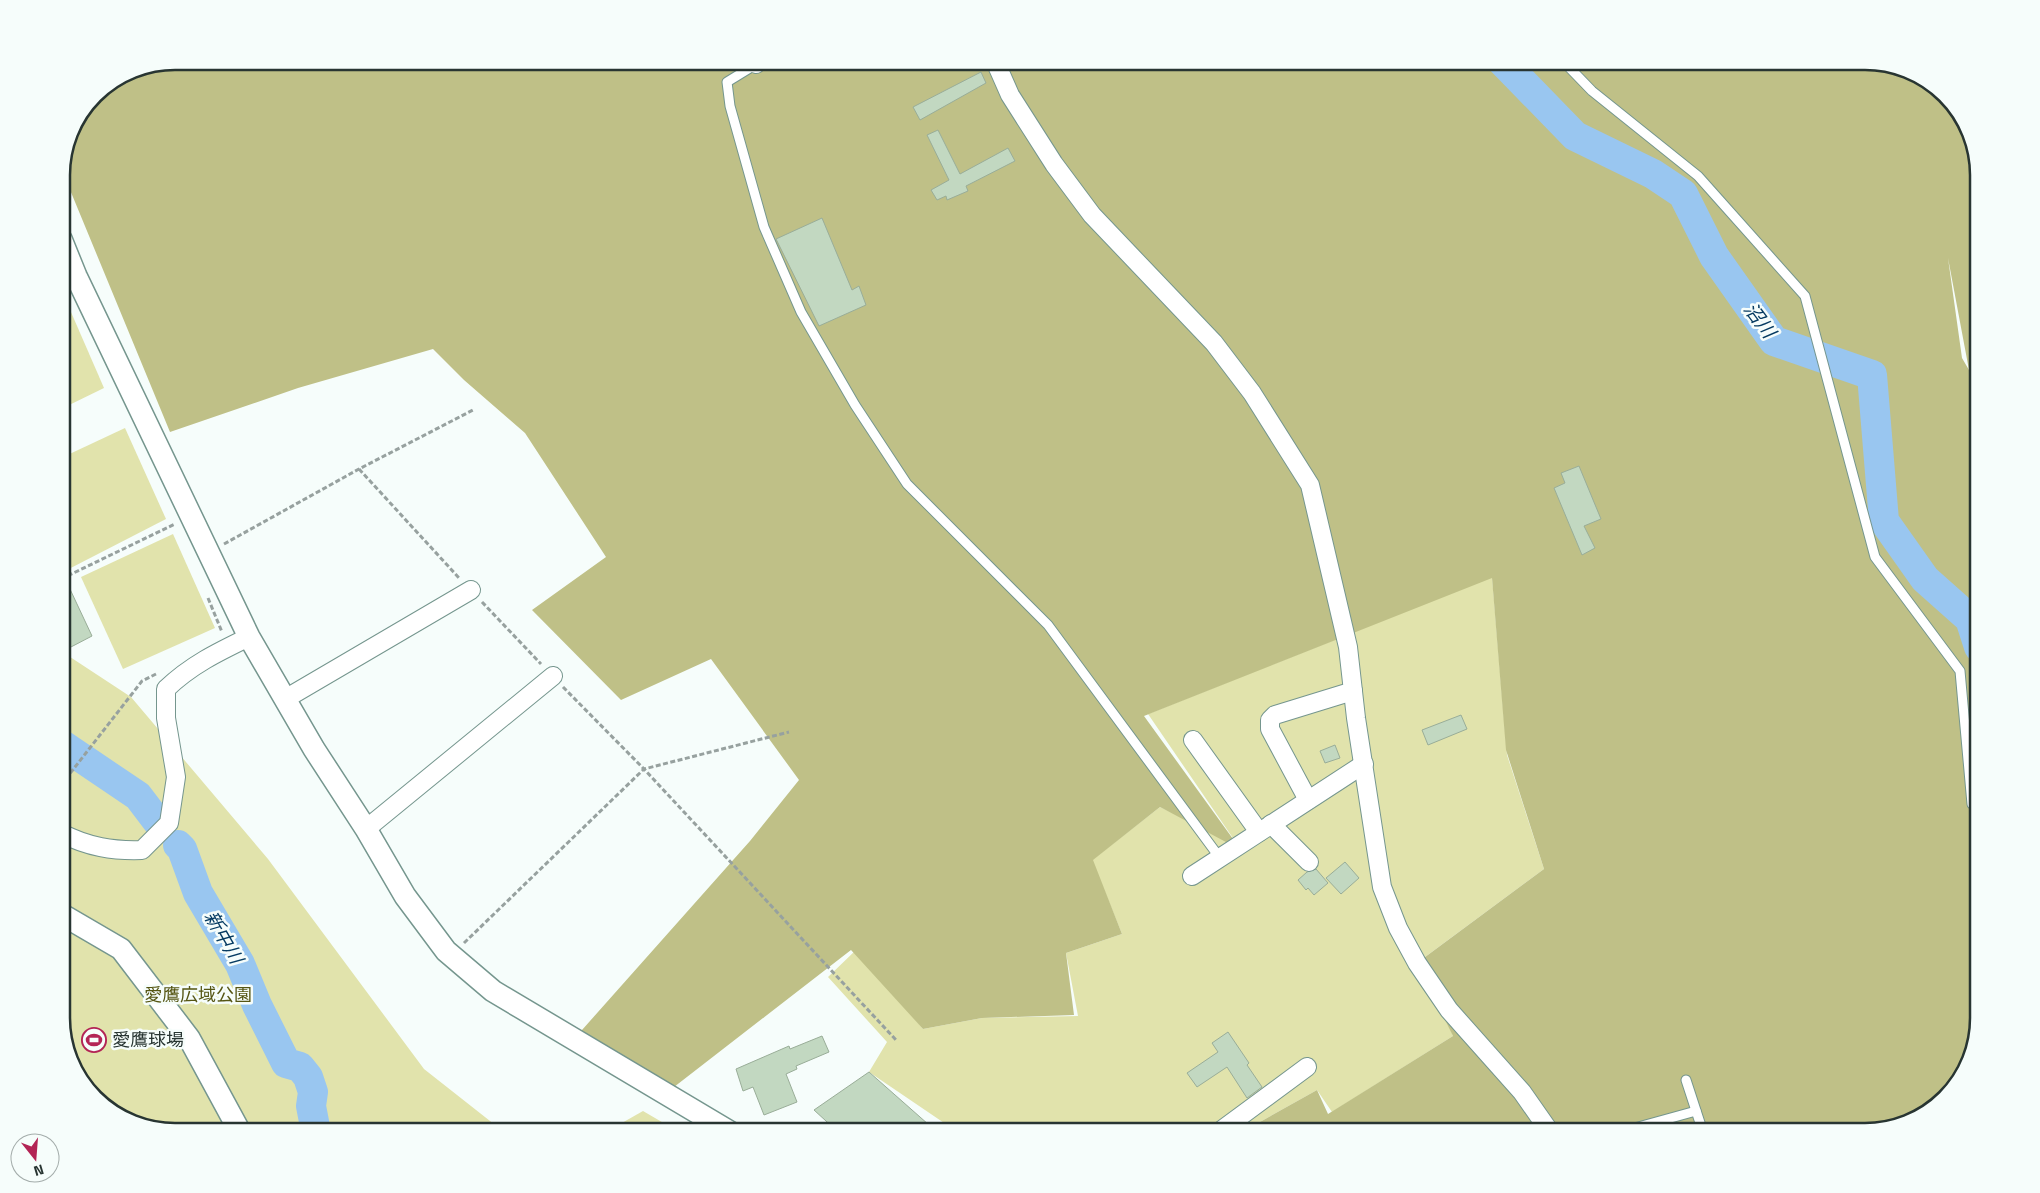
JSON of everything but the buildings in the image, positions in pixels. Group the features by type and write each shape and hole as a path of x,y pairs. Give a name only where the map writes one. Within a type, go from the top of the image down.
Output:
{"street":[{"path":"999,70 1010,95 1054,164 1092,215 1214,343 1252,393 1310,485 1348,647 1382,887 1398,928 1417,964 1449,1010 1522,1092 1544,1123"},
{"path":"70,260 76,276 208,553 241,641 286,699 314,749 366,829 404,896 451,955 493,991 715,1123"},
{"path":"286,699 471,590"},
{"path":"70,837 79,842 113,851 142,850 169,823 176,777 166,718 166,689 182,673 205,658 241,641"},
{"path":"366,829 553,676"},
{"path":"1308,800 1270,729 1270,720 1275,715 1353,691"},
{"path":"1193,740 1265,828 1309,862"},
{"path":"1192,876 1364,764"},
{"path":"70,919 121,949 189,1038 235,1123"},
{"path":"1231,1123 1307,1067"}],"lane":[{"path":"745,70 727,82 730,106 764,227 801,312 855,405 907,484 1048,625 1220,858"},
{"path":"1572,70 1592,91 1698,176 1805,296 1875,557 1960,671 1970,782"},
{"path":"1686,1080 1700,1123"},
{"path":"1651,1123 1696,1110"}],"path":[{"path":"208,553 359,469 473,410"},
{"path":"359,469 471,590 644,769 896,1040"},
{"path":"70,575 174,523 178,532"},
{"path":"205,592 224,636 241,641"},
{"path":"451,955 644,769 789,732"},
{"path":"70,775 102,733"}],"green space":[{"path":"168,70 1865,70 1878,71 1905,78 1929,92 1948,111 1964,141 1970,168 1970,1018 1969,1031 1962,1058 1948,1082 1929,1101 1905,1115 1878,1122 1258,1123 1317,1090 1328,1114 1453,1036 1417,963 1544,869 1506,750 1492,578 1144,716 1241,850 1160,807 1093,860 1122,934 1066,953 1074,1015 982,1018 923,1029 851,950 665,1094 574,1039 750,841 799,780 711,659 621,700 532,610 606,557 525,433 464,380 433,349 298,388 170,432 70,190 70,168 74,148 78,135 92,111 106,96 123,84 155,72","holes":["1948,258 1969,370 1962,358"]},
{"path":"70,310 104,388 70,405"},
{"path":"125,428 166,519 70,568 70,454"},
{"path":"173,534 215,628 123,669 81,577"},
{"path":"1492,577 1507,755 1544,869 1425,957 1453,1036 1332,1112 1317,1090 1258,1123 944,1123 869,1072 887,1042 828,977 857,949 923,1029 982,1018 1078,1016 1066,953 1122,934 1092,860 1160,807 1237,844 1148,714"},
{"name":"愛鷹広域公園","path":"70,657 131,697 268,859 424,1069 493,1123 162,1122 135,1115 123,1109 96,1087 81,1064 72,1038 70,1025"},
{"path":"643,1111 664,1123 622,1123"}],"waterway":[{"name":"沼川","path":"1511,70 1575,136 1653,174 1683,194 1714,256 1774,341 1872,375 1884,521 1925,579 1970,619"},
{"name":"新中川","path":"70,750 138,796 160,825"},
{"name":"新中川","path":"178,845 182,849 198,893 240,964 257,1005 286,1063 300,1067 308,1077 313,1092 311,1106 314,1123"}],"place":[{"name":"愛鷹球場","path":"94,1040"}]}
